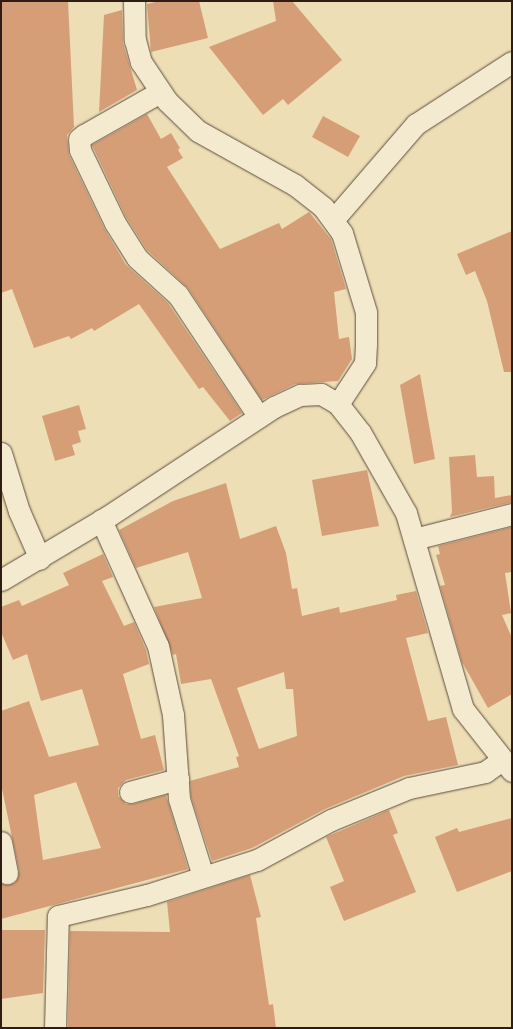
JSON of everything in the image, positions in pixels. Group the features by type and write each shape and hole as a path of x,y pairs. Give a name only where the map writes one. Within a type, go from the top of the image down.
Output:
{"street":[{"path":"134,1 135,40 141,62 160,92 198,131 295,185 324,207 342,233 366,312 365,363 338,404"},
{"path":"333,220 416,124 512,62"},
{"path":"160,92 84,134 79,140 80,150 115,222 137,258 178,295 259,417"},
{"path":"1,580 40,559 259,417 300,395 321,394 338,404 382,466 406,513 436,612 454,689 463,710 507,765 485,772 409,788 331,820 257,860 147,895 58,916 55,1028"},
{"path":"1,453 19,511 40,559"},
{"path":"414,539 512,514"},
{"path":"101,520 158,646 173,715 179,799 203,876"},
{"path":"130,792 178,779"},
{"path":"1,842 8,873"}],"building":[{"path":"1,1 68,1 74,127 67,135 69,155 104,228 126,265 168,303 242,413 230,421 203,387 199,389 139,304 94,331 92,328 71,339 69,336 34,348 12,289 1,293"},
{"path":"160,1 199,1 208,38 151,52 147,4"},
{"path":"273,1 292,1 342,60 288,105 283,99 263,115 209,47 276,21"},
{"path":"122,10 123,43 137,90 99,112 104,15"},
{"path":"147,114 161,139 171,133 180,148 178,150 183,158 167,167 220,249 279,223 282,229 309,212 331,239 346,289 334,292 339,339 349,337 352,359 338,381 295,384 262,400 188,288 147,250 126,217 92,145"},
{"path":"323,116 360,136 348,157 312,137"},
{"path":"512,231 512,372 504,372 487,301 475,271 466,275 457,254"},
{"path":"420,374 435,459 414,464 400,385"},
{"path":"79,405 86,429 78,431 81,442 72,445 75,455 55,461 42,416"},
{"path":"475,455 477,477 494,476 495,498 512,495 512,502 450,517 452,512 449,457"},
{"path":"367,470 379,526 322,536 312,480"},
{"path":"226,483 240,539 276,526 286,553 292,589 297,588 302,616 339,607 340,613 397,600 396,595 416,591 428,633 406,638 428,721 446,717 458,765 404,776 325,809 252,848 212,861 191,797 190,781 239,767 236,757 239,756 211,679 181,684 176,654 173,655 154,607 202,598 188,552 136,568 119,530 173,501","holes":["284,672 286,689 293,689 297,736 259,749 237,688"]},
{"path":"512,527 512,572 505,573 511,613 502,615 512,638 512,694 488,708 462,662 440,586 445,585 436,555 440,554 438,546"},
{"path":"103,554 113,577 102,581 124,626 134,622 146,650 149,664 123,674 141,739 155,735 164,770 126,780 118,788 118,796 126,804 133,804 166,795 188,869 1,919 1,884 15,883 19,871 1,784 1,711 29,701 49,757 99,745 82,689 41,701 27,654 13,660 1,632 1,607 19,600 22,606 69,585 63,573","holes":["76,782 101,848 43,860 34,795"]},
{"path":"389,810 398,833 393,835 416,892 344,921 330,887 344,881 326,837"},
{"path":"512,818 512,871 457,892 435,837 457,828 459,832"},
{"path":"250,875 261,917 256,918 269,1005 273,1004 276,1028 68,1028 70,931 170,932 167,902"},
{"path":"1,930 45,930 43,993 1,999"}]}
